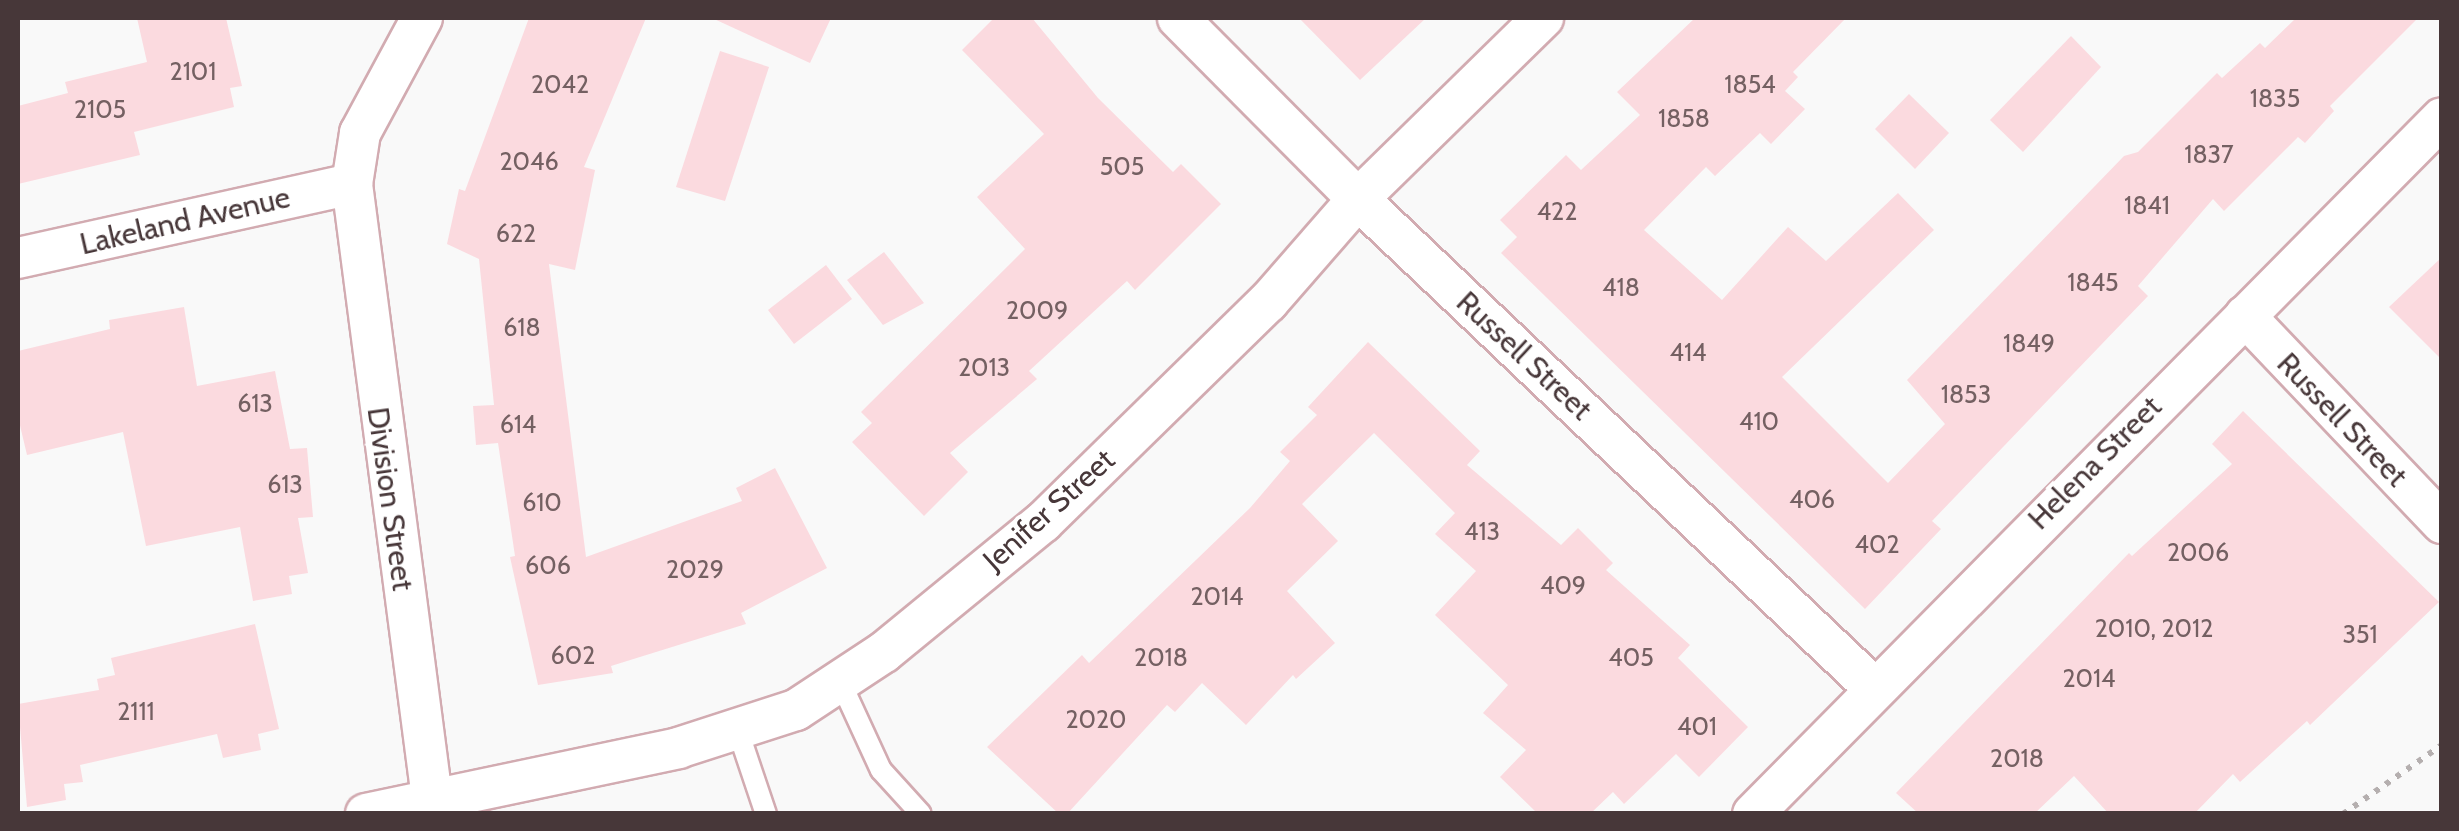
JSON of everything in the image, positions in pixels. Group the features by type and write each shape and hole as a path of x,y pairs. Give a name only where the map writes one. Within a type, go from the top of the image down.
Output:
{"street":[{"name":"Division Street","path":"422,18 360,134 352,184 433,806"},
{"name":"Russell Street","path":"1178,18 1358,199 1875,689"},
{"name":"Jenifer Street","path":"366,814 433,806 678,748 796,710 840,681 1043,522 1268,302 1358,199 1542,18"},
{"name":"Helena Street","path":"1753,814 2442,118"},
{"name":"Lakeland Avenue","path":"18,258 352,184"},
{"name":"Russell Street","path":"2245,316 2442,523"}],"lane":[{"path":"840,681 881,770 920,814"},
{"path":"737,728 766,814"}],"path":[{"path":"2343,814 2442,745"}],"building":[{"path":"137,18 226,18 242,86 230,88 234,107 134,132 140,155 18,184 18,106 68,93 65,82 147,62"},
{"path":"529,18 646,18 584,167 595,170 575,270 549,264 586,557 742,501 736,488 775,468 827,568 741,613 746,624 611,666 613,673 538,685 510,557 515,556 498,443 476,445 473,406 494,405 479,259 447,244 459,189 465,191"},
{"path":"712,18 831,18 810,63"},
{"path":"994,18 1032,18 1098,98 1173,172 1181,164 1221,204 1135,290 1127,281 1029,371 1037,379 950,453 968,472 924,516 852,442 872,423 861,412 1025,249 977,197 1044,134 962,50"},
{"path":"1299,18 1426,18 1360,80"},
{"path":"1695,18 1846,18 1793,72 1798,77 1785,91 1805,109 1771,144 1760,133 1715,176 1706,167 1644,230 1722,300 1788,227 1826,261 1898,193 1934,230 1782,377 1888,483 1945,424 1907,380 2124,156 2138,152 2217,73 2222,78 2260,43 2265,48 2296,18 2418,18 2330,106 2334,111 2305,143 2298,137 2224,211 2213,199 2138,286 2148,296 1932,521 1941,529 1865,609 1501,253 1517,237 1500,220 1566,155 1581,170 1640,115 1617,92"},
{"path":"2071,36 2101,67 2023,152 1990,120"},
{"path":"720,51 769,67 725,201 676,187"},
{"path":"1909,94 1949,133 1915,169 1875,129"},
{"path":"884,252 924,303 883,325 847,280"},
{"path":"2442,257 2442,360 2389,307"},
{"path":"826,265 852,299 794,344 768,310"},
{"path":"184,307 197,386 275,371 290,449 307,448 313,517 298,518 308,573 289,576 292,594 253,601 240,527 146,546 123,432 27,455 18,417 18,351 110,329 109,320"},
{"path":"1368,342 1480,451 1467,465 1561,545 1578,528 1613,563 1606,570 1690,645 1678,658 1748,727 1699,777 1676,754 1624,804 1613,792 1590,814 1538,814 1500,777 1526,750 1483,713 1508,685 1435,615 1476,571 1435,534 1455,513 1374,433 1302,504 1338,541 1287,591 1335,643 1296,679 1293,675 1246,725 1202,683 1175,712 1167,705 1067,814 1059,814 987,747 1082,655 1089,663 1250,508 1290,461 1280,452 1317,415 1308,407"},
{"path":"2243,411 2439,602 2310,725 2307,721 2240,782 2233,774 2194,814 2109,814 2074,776 2034,814 1919,814 1896,793 2129,553 2132,556 2232,464 2212,444"},
{"path":"255,624 279,729 258,734 261,750 223,758 217,734 80,765 83,782 64,784 66,800 27,807 18,704 99,690 97,679 115,675 111,658"}]}
